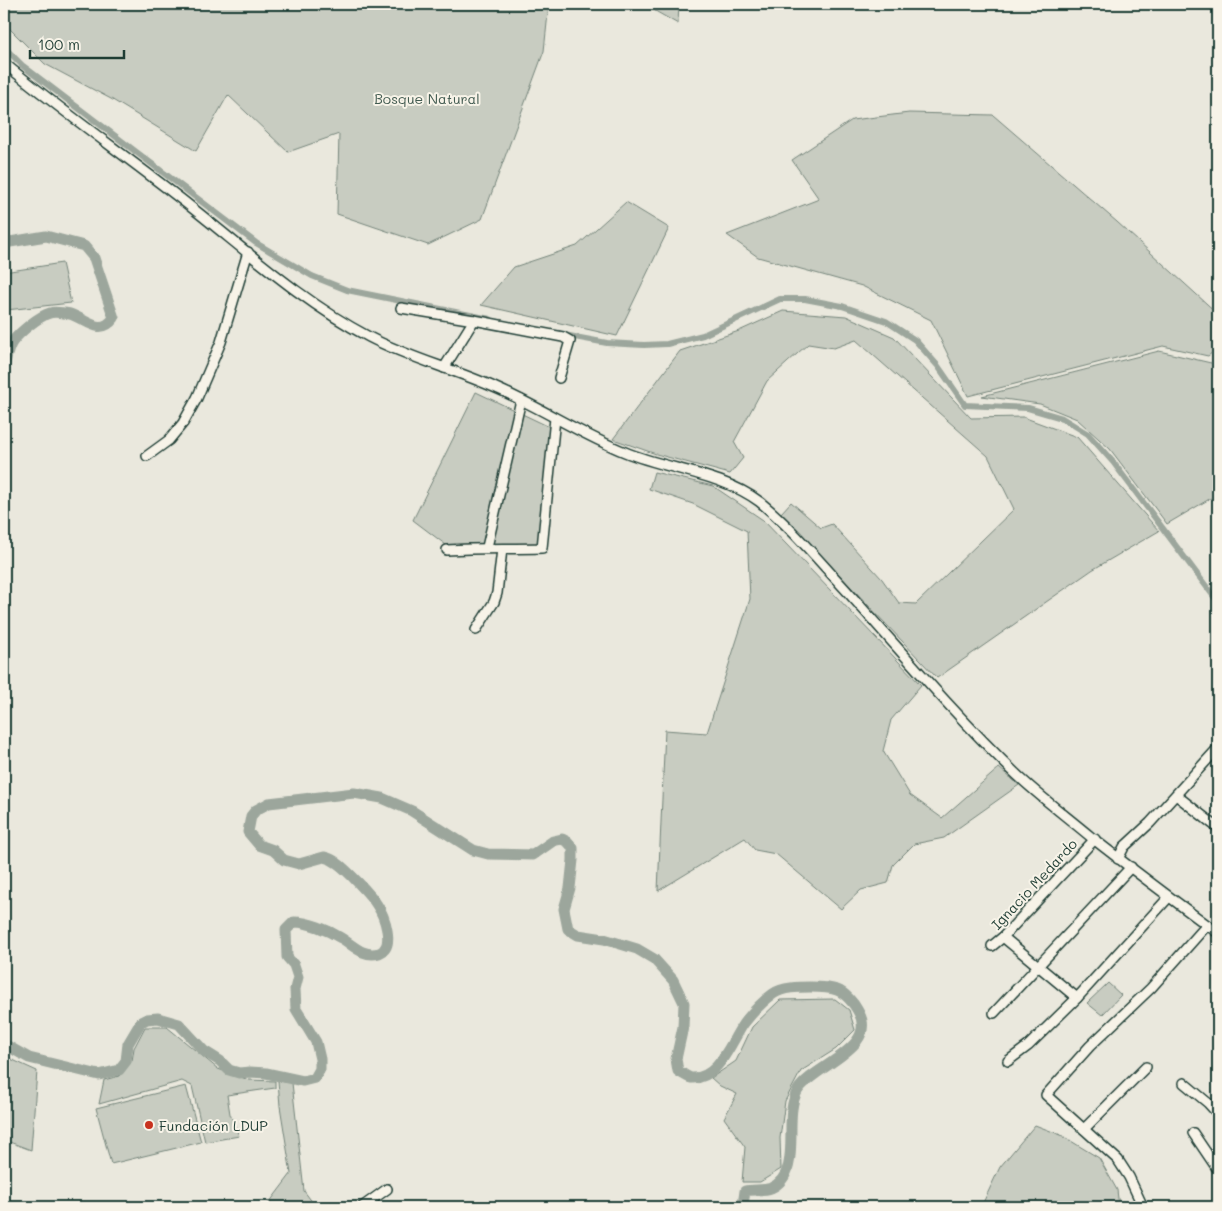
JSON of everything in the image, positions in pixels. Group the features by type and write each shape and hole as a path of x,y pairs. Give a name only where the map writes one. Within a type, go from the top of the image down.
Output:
{"street":[{"path":"4,63 45,97 168,189 283,281 341,321 371,338 493,386 625,452 714,479 734,487 758,501 803,544 1014,772 1118,859 1218,934"},
{"path":"147,456 169,440 183,423 197,398 221,342 248,252"},
{"path":"401,308 547,333 570,340 559,378"},
{"path":"444,368 474,320"},
{"path":"487,547 522,400"},
{"path":"447,550 487,547 502,549 542,548 555,418"},
{"path":"476,630 494,602 497,593 502,549"},
{"path":"1118,859 1124,847 1150,824 1218,748"},
{"path":"1176,795 1218,828"},
{"name":"Ignacio Medardo","path":"992,946 1003,937 1095,839"},
{"path":"994,1013 1130,867"},
{"path":"1008,1061 1028,1046 1076,998 1169,897"},
{"path":"1142,1207 1129,1177 1118,1160 1046,1095 1090,1046 1151,988 1207,925"},
{"path":"1003,937 1076,998"},
{"path":"1084,1129 1146,1067"},
{"path":"1184,1083 1218,1114"},
{"path":"1193,1133 1218,1170"},
{"path":"362,1207 387,1189"}],"green space":[{"name":"Bosque Natural","path":"4,4 549,4 544,51 482,219 428,245 337,214 339,134 288,152 228,95 196,151 111,99 45,64 4,23"},
{"path":"643,4 679,4 678,24"},
{"path":"909,113 993,115 1117,222 1218,314 1218,348 1208,356 1163,346 968,396 931,320 862,286 758,257 727,235 819,199 792,160 852,120"},
{"path":"626,202 669,228 617,336 481,305 514,267 577,246"},
{"path":"62,263 71,303 6,310 4,272"},
{"path":"783,311 846,316 894,337 971,418 1023,417 1077,437 1159,531 1092,570 937,678 781,513 791,502 821,528 832,524 882,579 899,603 916,604 1014,509 988,456 856,340 834,348 808,344 767,381 734,442 743,458 730,474 656,454 613,439 680,351 739,331"},
{"path":"1159,351 1211,363 1218,357 1218,494 1167,524 1110,449 1077,419 1040,404 982,396"},
{"path":"476,392 558,431 545,550 450,548 413,520"},
{"path":"654,472 713,486 763,520 921,685 891,720 883,751 910,795 942,818 999,768 1019,785 944,838 914,844 893,865 888,883 861,890 841,909 776,854 755,850 745,838 658,891 665,730 707,733 750,599 747,531 693,504 649,489"},
{"path":"1108,983 1121,995 1102,1015 1087,1003"},
{"path":"835,999 849,1010 855,1030 836,1049 801,1071 785,1101 780,1138 781,1169 760,1182 742,1182 745,1147 724,1118 737,1094 720,1086 711,1078 736,1061 752,1027 780,1000"},
{"path":"145,1027 167,1027 218,1069 249,1080 275,1081 275,1088 227,1095 230,1114 239,1136 205,1142 192,1086 182,1081 99,1104 104,1080 119,1076 132,1061 134,1048"},
{"path":"4,1056 37,1071 31,1150 4,1140"},
{"path":"278,1081 292,1083 304,1191 313,1203 304,1207 266,1207 291,1174"},
{"name":"Fundación LDUP","path":"186,1086 201,1142 111,1164 96,1108"},
{"path":"1035,1125 1061,1135 1099,1158 1117,1190 1119,1207 981,1207 1000,1167"}],"waterway":[{"path":"4,47 23,66 256,243 312,276 347,290 490,319"},
{"path":"4,243 46,236 84,246 94,258 114,318 109,323 98,326 76,316 60,312 50,313 41,317 20,333 13,341 8,350 4,367"},
{"path":"564,335 607,343 667,344 703,335 780,299 805,299 842,306 886,321 915,340 938,366 965,405 1028,408 1062,418 1088,434 1113,462 1218,602"},
{"path":"4,1044 29,1058 99,1075 119,1070 126,1061 128,1044 141,1022 147,1019 158,1018 179,1024 204,1051 220,1061 229,1070 239,1073 266,1073 303,1081 315,1078 320,1069 320,1059 316,1042 296,1009 295,989 298,977 294,965 287,957 286,930 294,922 312,925 336,935 358,950 368,954 379,953 384,950 388,938 387,931 380,910 370,895 346,871 334,861 324,857 299,864 284,860 273,850 259,845 248,832 251,816 256,810 269,803 354,793 382,798 412,811 473,850 488,854 533,855 553,841 562,839 568,842 573,848 570,888 564,909 568,929 578,935 604,939 637,949 654,959 673,980 684,1003 683,1027 676,1059 678,1071 691,1078 701,1077 717,1066 744,1023 754,1011 777,992 796,987 827,988 840,991 852,1002 858,1011 862,1024 860,1035 853,1046 817,1072 798,1090 793,1102 791,1115 791,1144 787,1170 781,1180 771,1188 745,1191 744,1207"}],"place":[{"name":"Fundación LDUP","path":"149,1125"}]}
